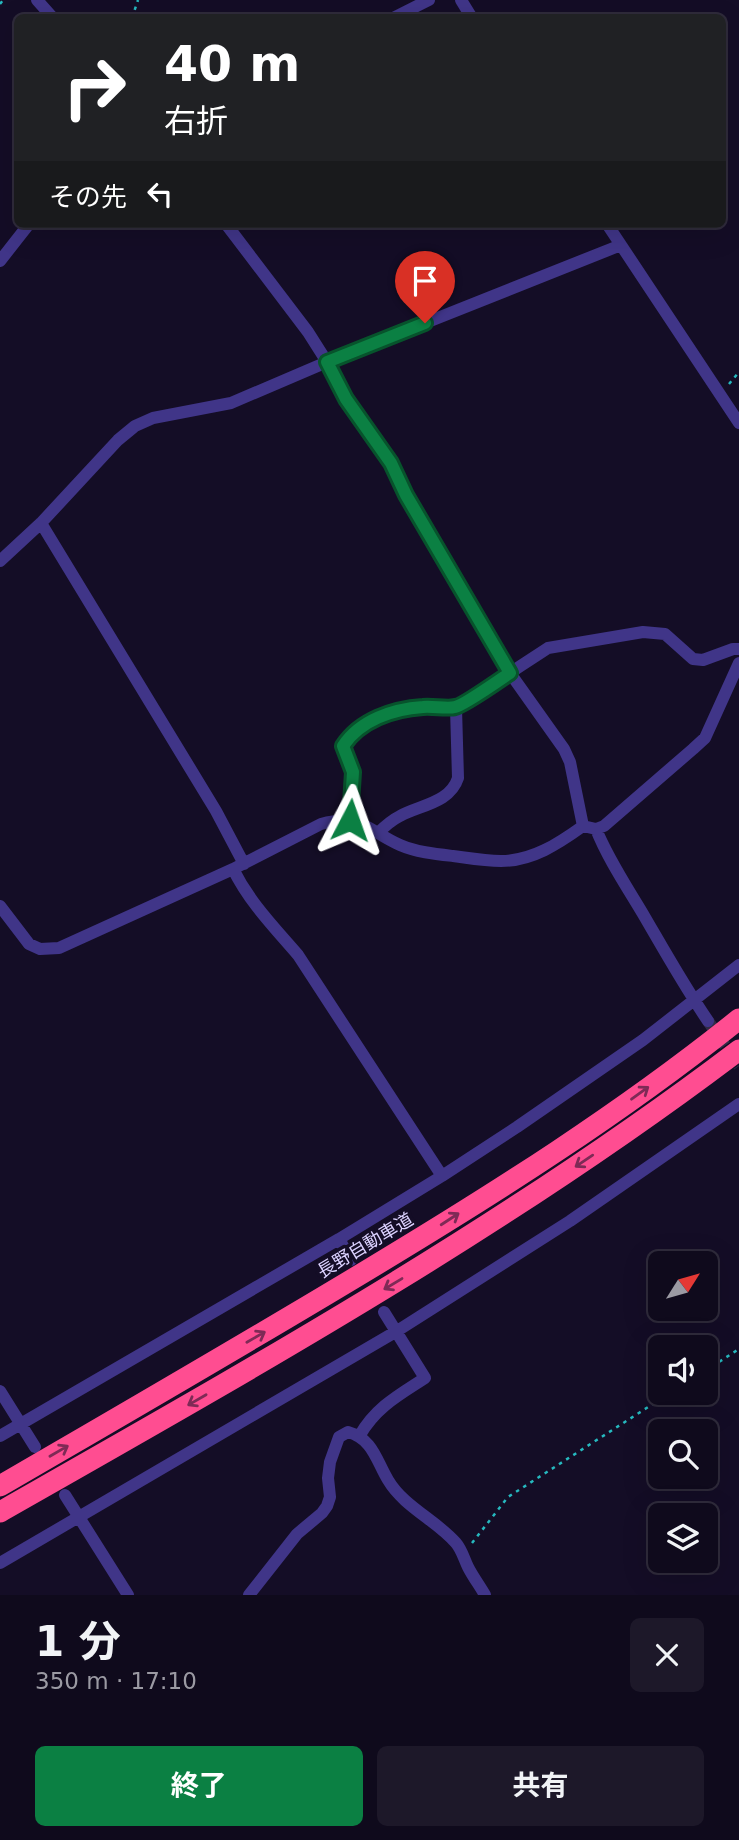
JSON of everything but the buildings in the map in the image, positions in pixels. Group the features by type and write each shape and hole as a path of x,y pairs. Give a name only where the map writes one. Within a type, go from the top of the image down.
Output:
{"highway":[{"name":"長野自動車道","path":"0,1486 442,1225 625,1104 739,1019"},
{"path":"0,1513 265,1362 442,1254 608,1145 739,1050"}],"street":[{"path":"37,0 49,14"},
{"path":"401,14 429,0"},
{"path":"0,261 26,228"},
{"path":"228,228 292,310 327,362 346,399 391,463 406,495 510,673 564,749 590,827 708,1021"},
{"path":"610,228 739,423"},
{"path":"0,561 41,523 118,440 135,426 153,418 231,403 327,362 621,246"},
{"path":"41,523 216,811 252,902 298,955 442,1176"},
{"path":"350,820 353,772 343,746 350,736 383,715 421,707 456,708 548,648 643,632 665,634 693,659 703,660 739,649"},
{"path":"0,906 29,944 40,949 59,948 239,867 321,824 335,820 365,824 401,846 426,852 498,861 536,854 590,827 604,826 705,738 739,663"},
{"path":"378,833 393,819 435,803 456,787 456,708"},
{"path":"0,1436 442,1176 643,1040 739,965"},
{"path":"0,1563 397,1331 570,1221 739,1104"},
{"path":"339,1239 351,1260"},
{"path":"360,1435 382,1406 425,1378 384,1312"},
{"path":"0,1391 35,1447"},
{"path":"249,1595 297,1534 327,1506 330,1497 330,1462 339,1437 348,1432 360,1435 368,1444 396,1491 455,1542 485,1595"},
{"path":"65,1495 128,1595"}],"path":[{"path":"718,1363 739,1349"},
{"path":"461,1552 470,1546 508,1497 651,1405"}],"tunnel":[{"path":"708,1021 739,1066"}],"route":[{"path":"350,820 353,772 343,746 350,736 383,715 421,707 456,708 510,673 406,495 391,463 346,399 327,362 425,323"}]}
